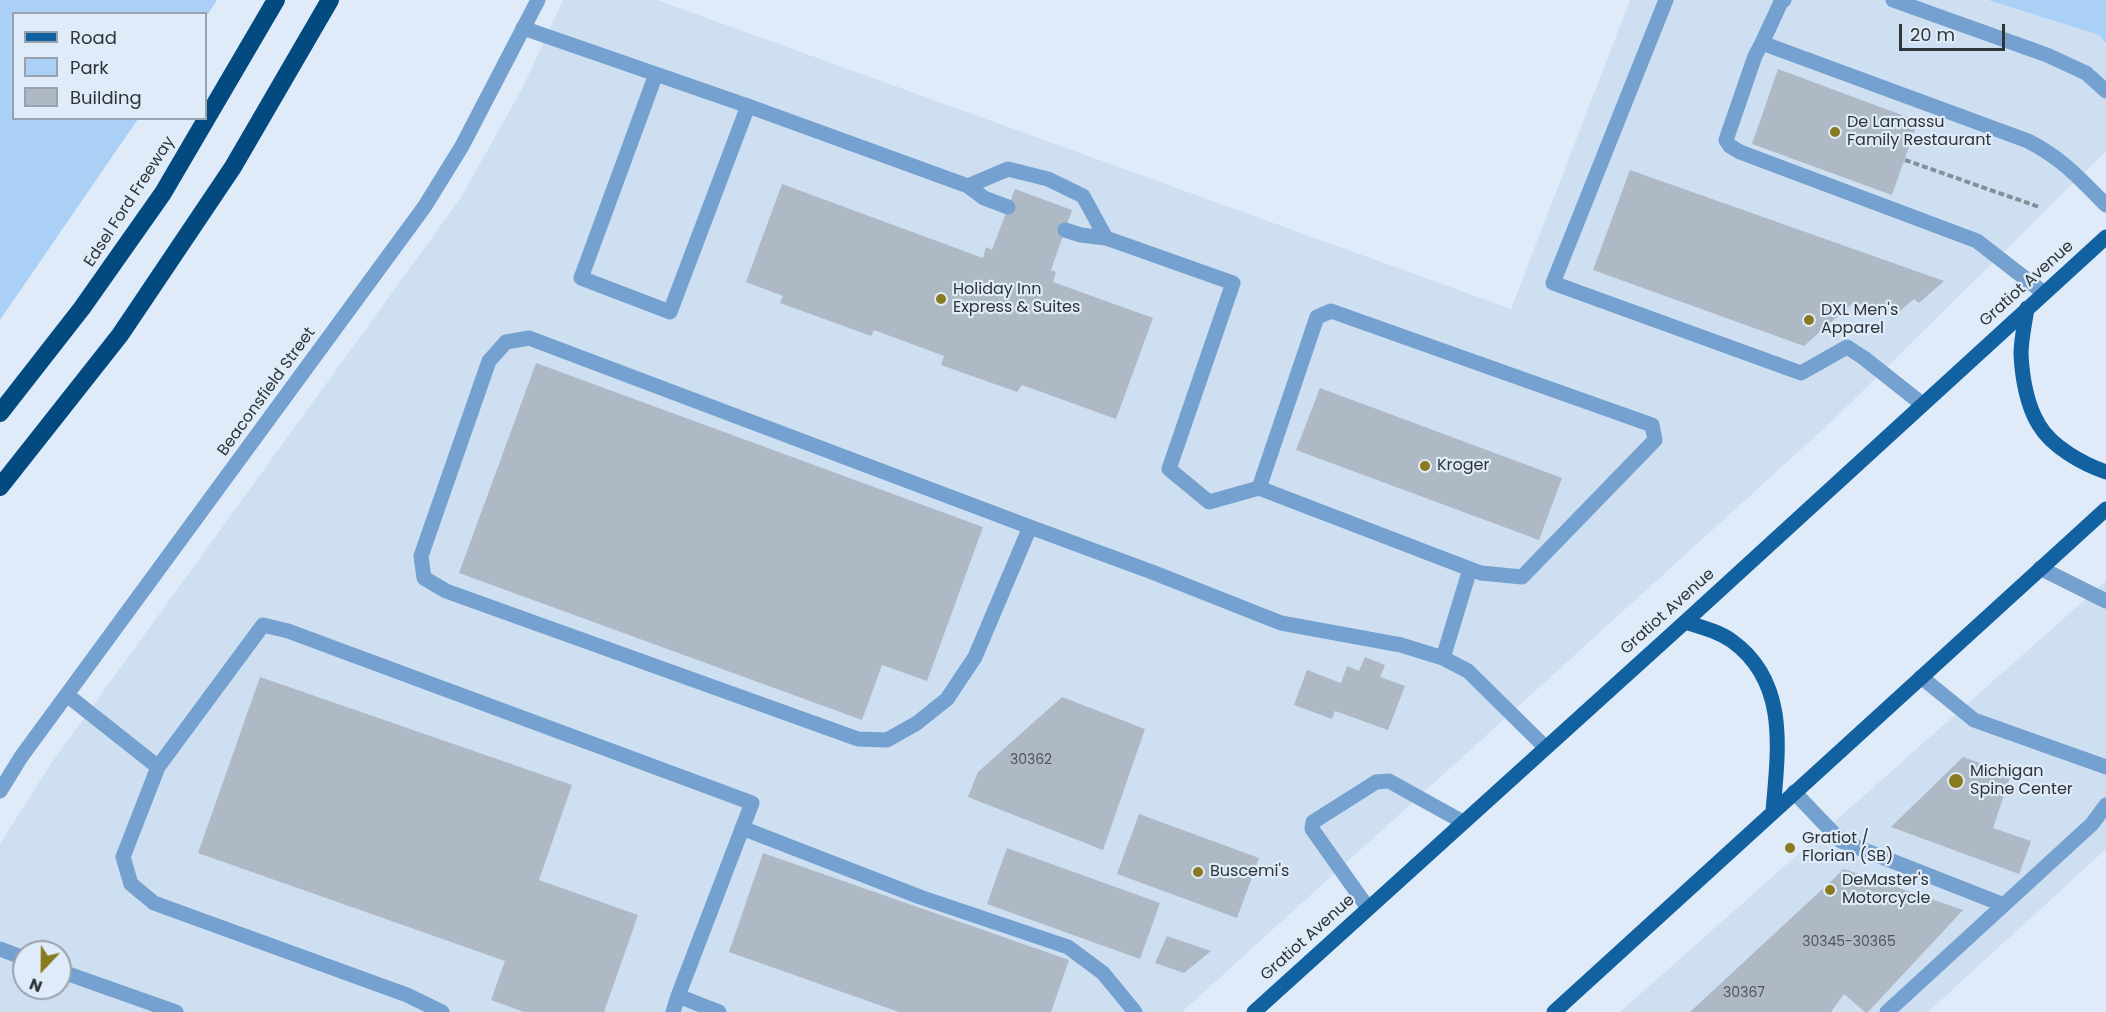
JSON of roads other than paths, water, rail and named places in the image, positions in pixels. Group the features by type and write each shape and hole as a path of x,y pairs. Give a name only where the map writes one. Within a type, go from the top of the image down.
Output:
{"highway":[{"name":"Edsel Ford Freeway","path":"207,118 276,0"},
{"path":"0,487 127,325 232,167 330,0"},
{"name":"Edsel Ford Freeway","path":"0,413 82,308 163,193 206,120"}],"main road":[{"name":"Gratiot Avenue","path":"1254,1012 2106,237"},
{"path":"2027,308 2021,354 2026,392 2039,426 2062,449 2089,466 2106,472"},
{"path":"1554,1012 2106,508"},
{"path":"1685,622 1709,629 1732,641 1751,660 1766,680 1775,707 1779,744 1773,811"}],"street":[{"name":"Beaconsfield Street","path":"0,791 21,757 425,206 462,147 538,0"},
{"path":"1666,0 1552,283 1801,373 1847,347 1922,404"},
{"path":"1784,0 1755,56 1726,140 1730,146 1740,152 1977,241 2044,293"},
{"path":"1893,0 2047,55 2086,73 2106,91"},
{"path":"523,28 968,186 984,198 1008,207"},
{"path":"1762,43 2028,141 2065,163 2106,205"},
{"path":"656,74 581,278 670,312 748,106"},
{"path":"968,186 1008,169 1048,179 1083,196 1106,237"},
{"path":"1065,230 1081,235 1106,237 1233,283 1169,468 1209,502 1259,488 1481,573 1522,577 1655,440 1652,425 1331,311 1317,317 1259,488"},
{"path":"1030,527 975,657 946,699 917,723 887,740 858,739 446,591 424,578 421,556 489,361 506,342 530,338 1152,572 1281,624 1401,645 1443,658 1468,671 1545,747"},
{"path":"2040,568 2106,601"},
{"path":"1443,658 1470,569"},
{"path":"442,1012 407,995 154,903 131,884 123,857 158,767 263,625 288,631 752,803 673,1012"},
{"path":"1921,676 1974,720 2106,767"},
{"path":"67,694 158,767"},
{"path":"1368,908 1312,829 1313,822 1376,782 1389,782 1463,822"},
{"path":"1794,792 1841,841 2004,905"},
{"path":"1887,1012 2092,824 2106,805"},
{"path":"742,828 920,897 1068,947 1103,973 1135,1012"},
{"path":"72,975 176,1012"},
{"path":"678,996 719,1012"}],"place":[{"name":"De Lamassu Family Restaurant","path":"1835,132"},
{"name":"Holiday Inn Express & Suites","path":"941,299"},
{"name":"DXL Men's Apparel","path":"1809,320"},
{"name":"Kroger","path":"1425,466"},
{"name":"Michigan Spine Center","path":"1956,781"},
{"name":"Gratiot / Florian (SB)","path":"1790,848"},
{"name":"Buscemi's","path":"1198,872"},
{"name":"DeMaster's Motorcycle","path":"1830,890"}]}
